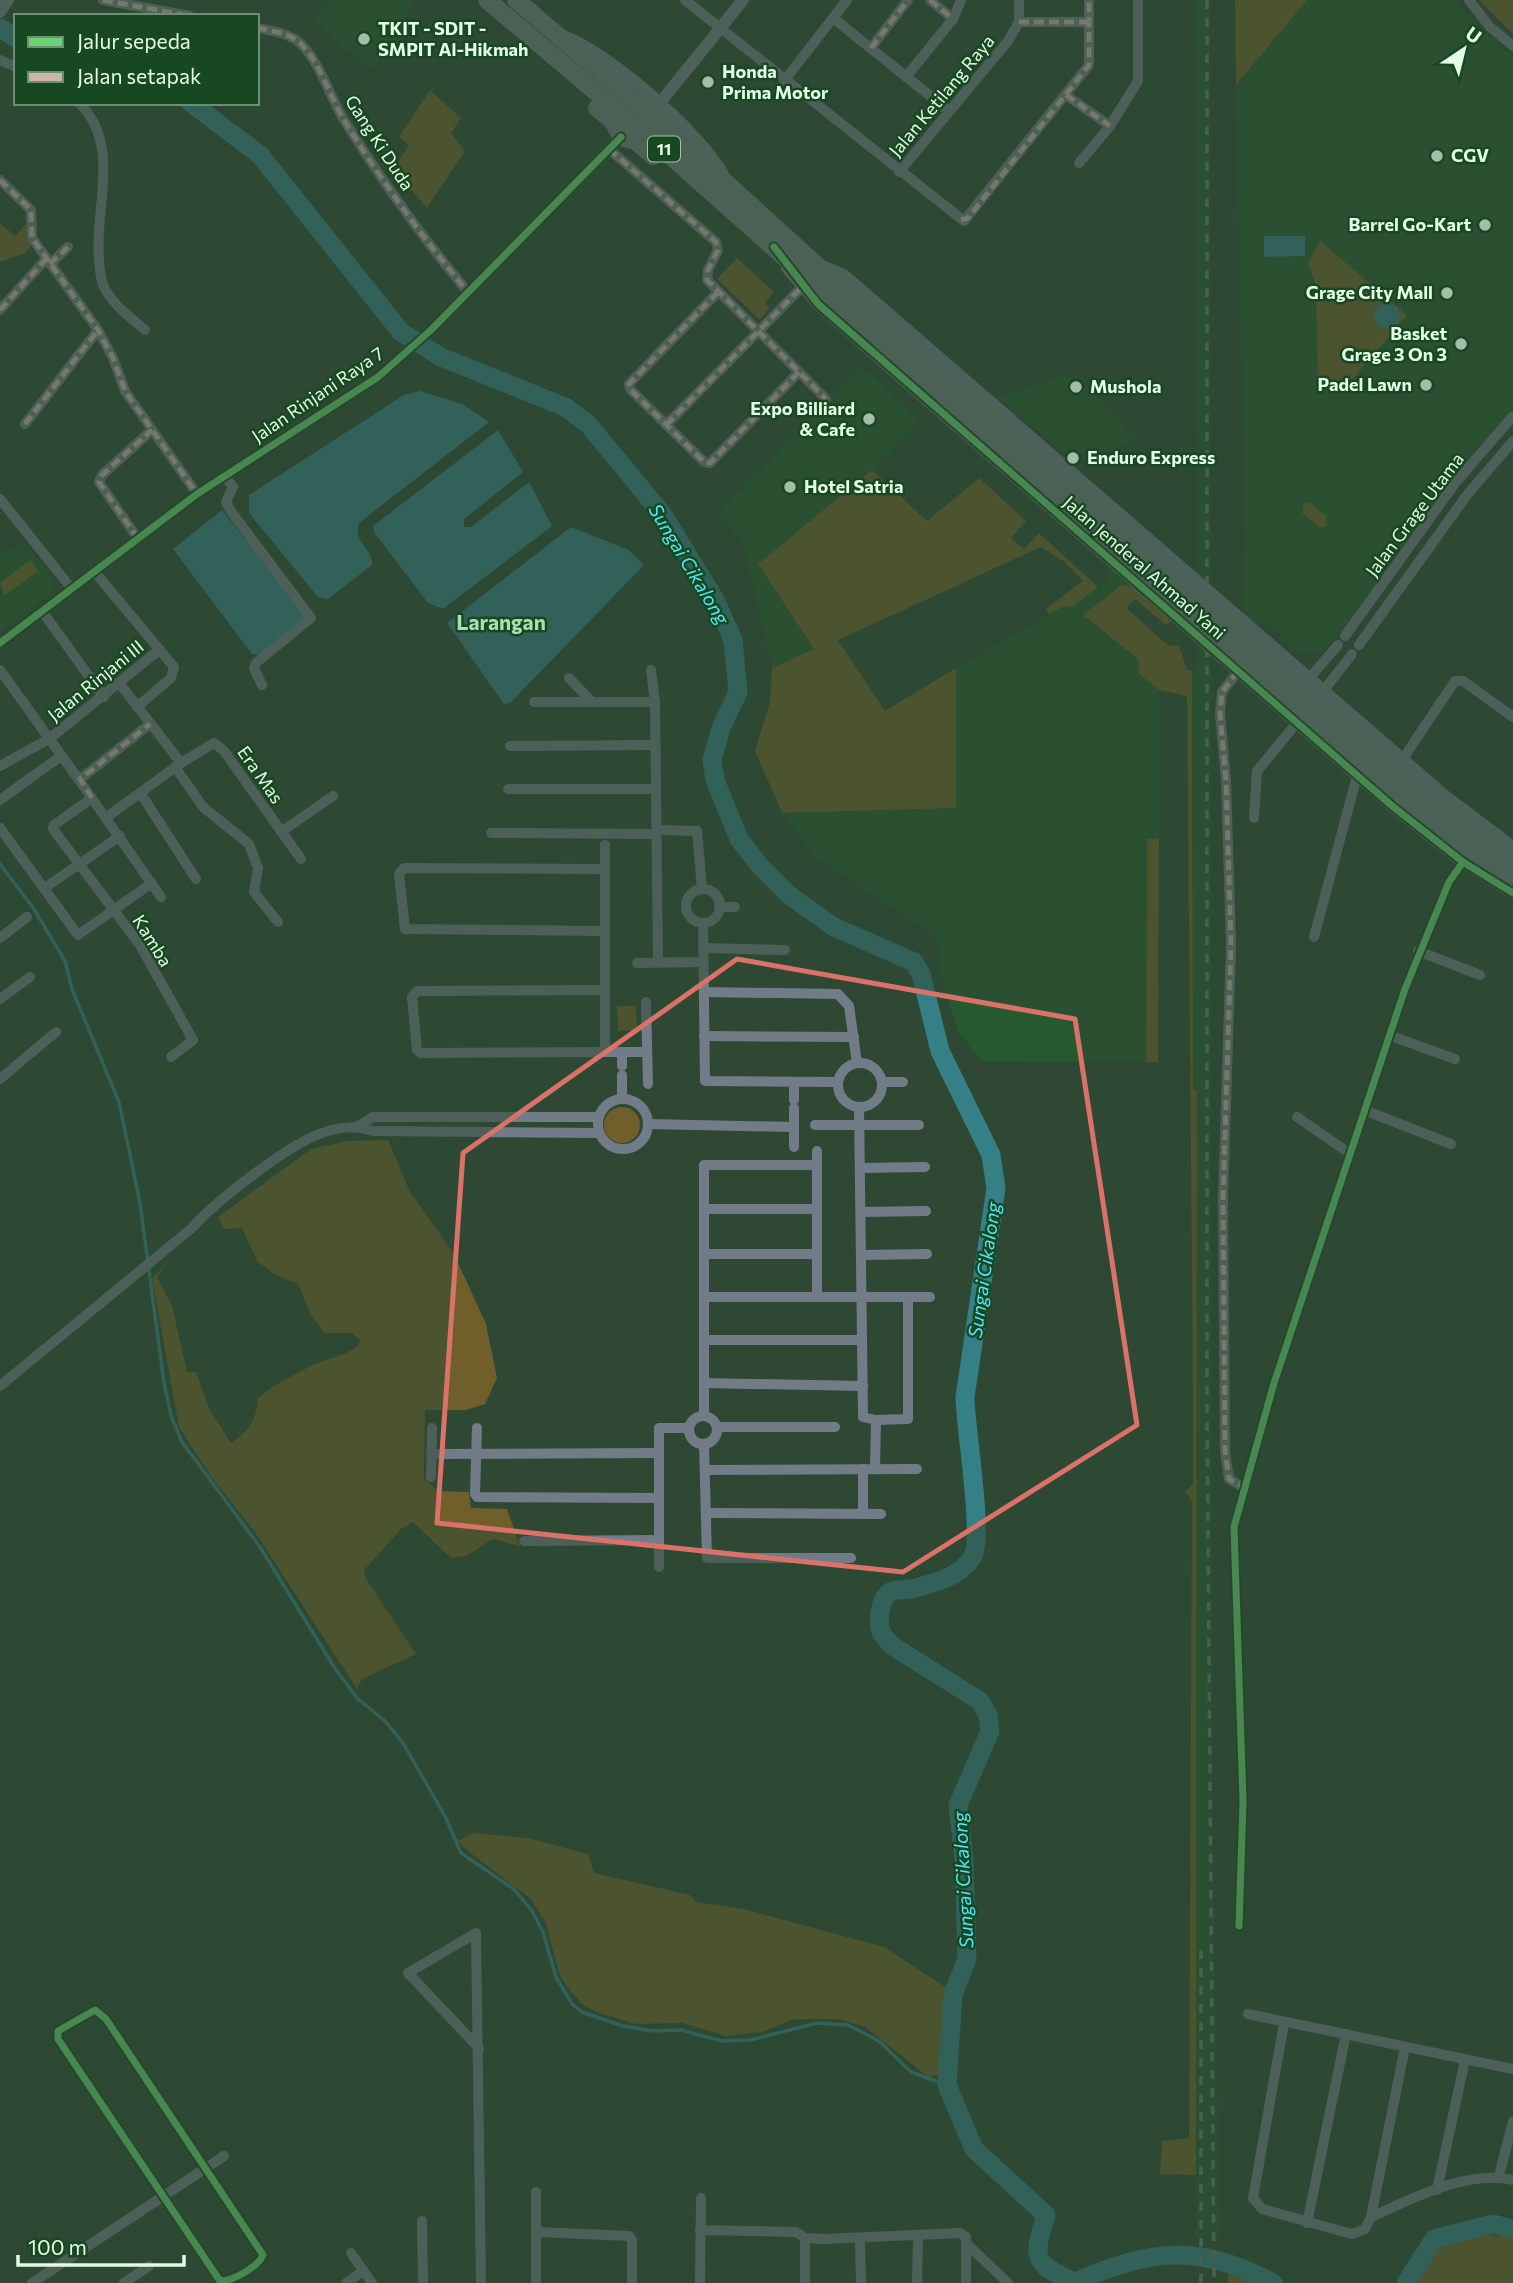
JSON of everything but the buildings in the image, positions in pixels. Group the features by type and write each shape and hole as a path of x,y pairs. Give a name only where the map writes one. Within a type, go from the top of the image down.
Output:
{"highway":[{"name":"Jalan Jenderal Ahmad Yani","path":"487,0 701,181 774,247 840,297 1419,793 1475,835 1513,859"},
{"name":"Jalan Jenderal Ahmad Yani","path":"516,0 729,185 812,262 840,297 1409,803 1466,847 1513,876"},
{"path":"551,54 560,76 613,121 615,143 636,141 682,179 701,181"}],"street":[{"path":"0,12 8,0"},
{"path":"103,0 179,14"},
{"path":"685,0 899,172 965,220 1089,65 1089,0"},
{"path":"659,104 743,0"},
{"path":"784,81 847,0"},
{"path":"871,48 908,0"},
{"path":"930,0 953,19"},
{"path":"906,77 953,19 961,0"},
{"path":"1018,0 1019,22 1089,22"},
{"path":"1079,163 1110,126 1138,82 1138,0"},
{"path":"1469,0 1490,27 1513,46"},
{"path":"833,18 949,111"},
{"name":"Jalan Ketilang Raya","path":"899,172 1009,41 1019,22"},
{"name":"Gang Ki Duda","path":"259,29 288,36 306,50 371,163 432,249 467,291"},
{"path":"556,34 585,44 659,104 704,146 729,185"},
{"path":"1066,95 1110,126"},
{"path":"80,105 98,131 104,178 97,241 102,285 114,303 145,330"},
{"path":"615,143 716,242 718,250 706,275 718,292 826,399"},
{"name":"Jalan Rinjani Raya 7","path":"0,643 197,494 378,377 431,330 615,143"},
{"path":"2,186 31,210 32,237 98,330 113,358 125,391 197,494"},
{"path":"0,310 48,261 68,247"},
{"name":"Jalan Jenderal Ahmad Yani","path":"774,247 795,294 1100,552 1357,776 1463,862 1513,893"},
{"name":"Jalan Jenderal Ahmad Yani","path":"812,262 844,275 1402,760 1477,822 1513,847"},
{"path":"718,292 629,385 666,425 704,462 710,463 799,372"},
{"path":"666,425 795,294"},
{"path":"25,424 98,330"},
{"name":"Jalan Grage Utama","path":"1513,416 1457,482 1348,632 1361,642 1467,495 1513,441"},
{"path":"138,539 99,482 102,475 152,430"},
{"path":"225,476 233,487 226,502 230,510 311,618 257,663 254,668 262,685"},
{"path":"0,499 71,588"},
{"path":"1100,552 1111,556 1120,555 1128,548 1133,534 1127,522"},
{"path":"1413,542 1427,552"},
{"name":"Jalan Rinjani III","path":"0,766 49,739 159,650 94,571"},
{"path":"41,611 104,697"},
{"path":"1282,710 1338,645"},
{"path":"137,707 174,672 159,650"},
{"path":"1254,818 1257,771 1352,654"},
{"name":"Kamba","path":"0,670 107,817 161,897"},
{"path":"651,670 655,702 658,962"},
{"path":"1238,671 1222,692 1220,713 1226,780 1231,944 1223,1200 1225,1451 1229,1479 1243,1487"},
{"path":"569,678 592,702"},
{"path":"1402,760 1455,681 1463,681 1513,717"},
{"path":"120,684 178,765 203,807 249,844 258,869 254,892 278,922"},
{"path":"608,702 609,690"},
{"path":"534,702 655,702"},
{"path":"79,780 150,724"},
{"name":"Era Mas","path":"178,765 210,743 218,745 301,859"},
{"path":"510,746 656,745"},
{"path":"0,800 14,787 61,756"},
{"path":"107,817 178,765"},
{"path":"1314,937 1357,776"},
{"path":"508,789 656,789"},
{"path":"141,794 196,879"},
{"path":"281,832 333,796"},
{"name":"Kamba","path":"92,798 53,826 140,945 193,1040 171,1057"},
{"path":"0,828 46,887 78,935 152,883"},
{"path":"491,833 697,831 702,889"},
{"path":"46,887 120,836"},
{"path":"605,845 605,1052"},
{"path":"1239,1926 1242,1802 1233,1539 1243,1487 1349,1153 1418,951 1449,882 1463,862"},
{"path":"604,869 404,868 399,874 404,927 408,930 605,930"},
{"path":"702,889 716,895 719,907 714,918 703,923 692,919 686,908 691,894 702,889"},
{"path":"719,907 735,907"},
{"path":"0,939 27,917"},
{"path":"703,923 705,1081 837,1082"},
{"path":"703,948 785,950"},
{"path":"1418,951 1480,975"},
{"path":"637,963 703,962"},
{"path":"0,999 30,977"},
{"path":"605,990 417,991 412,997 417,1050 421,1053 647,1052"},
{"path":"704,992 838,994 849,1006 857,1063"},
{"path":"646,1002 648,1084"},
{"path":"0,1079 56,1032"},
{"path":"704,1036 854,1037"},
{"path":"1391,1036 1455,1059"},
{"path":"622,1052 622,1099"},
{"path":"857,1063 874,1068 882,1082 881,1093 876,1100 859,1107 844,1101 837,1082 842,1070 857,1063"},
{"path":"794,1082 794,1156"},
{"path":"882,1082 903,1082"},
{"path":"622,1099 643,1110 648,1124 642,1140 627,1149 610,1146 599,1133 598,1117 607,1104 622,1099"},
{"path":"859,1107 863,1417 876,1420 908,1419 908,1297"},
{"path":"1364,1110 1451,1144"},
{"path":"0,1386 192,1228 204,1215 289,1151 322,1132 358,1126 373,1117 598,1117"},
{"path":"1297,1117 1349,1153"},
{"path":"648,1124 794,1127"},
{"path":"815,1125 919,1125"},
{"path":"358,1126 373,1132 599,1133"},
{"path":"817,1150 817,1297"},
{"path":"704,1415 704,1165 794,1156 817,1166"},
{"path":"860,1168 925,1167"},
{"path":"704,1209 817,1209"},
{"path":"861,1212 926,1211"},
{"path":"704,1254 817,1254"},
{"path":"861,1255 927,1254"},
{"path":"704,1297 930,1297"},
{"path":"704,1340 862,1340"},
{"path":"704,1383 863,1386"},
{"path":"704,1415 713,1419 718,1427 715,1438 704,1444 693,1440 689,1428 694,1419 704,1415"},
{"path":"875,1469 876,1420"},
{"path":"477,1427 477,1497 659,1498"},
{"path":"718,1427 835,1427"},
{"path":"431,1477 432,1428"},
{"path":"659,1567 659,1428 689,1428"},
{"path":"704,1444 709,1559 851,1558"},
{"path":"431,1454 659,1453"},
{"path":"863,1469 863,1514"},
{"path":"705,1470 917,1469"},
{"path":"706,1513 881,1514"},
{"path":"524,1541 659,1540"},
{"path":"479,2048 408,1973 476,1933 479,2048 481,2283"},
{"path":"95,2010 100,2011 207,2167 263,2255 260,2262 230,2280 220,2281 162,2197 58,2039 58,2031 95,2010"},
{"path":"1248,2014 1513,2069"},
{"path":"1284,2023 1253,2198 1262,2209 1352,2234 1365,2229 1371,2217 1405,2047"},
{"path":"1307,2223 1346,2034"},
{"path":"1437,2190 1465,2060"},
{"path":"1499,2176 1513,2121"},
{"path":"32,2283 223,2156"},
{"path":"1371,2217 1437,2190 1499,2176 1513,2180"},
{"path":"536,2192 536,2283"},
{"path":"700,2283 701,2198"},
{"path":"422,2221 423,2283"},
{"path":"701,2230 796,2232 805,2238 960,2233 966,2237 966,2283"},
{"path":"538,2232 620,2234 631,2238 632,2283"},
{"path":"918,2235 918,2283"},
{"path":"805,2238 805,2283"},
{"path":"860,2238 860,2283"},
{"path":"966,2243 1008,2283"},
{"path":"351,2253 372,2283"},
{"path":"124,2283 149,2266"},
{"path":"345,2283 363,2271"}],"highlighted area":[{"path":"737,959 1075,1019 1137,1425 903,1572 437,1523 463,1153"}],"shaded area":[{"name":"TKIT - SDIT - SMPIT Al-Hikmah","path":"330,0 416,1 372,69 345,49 314,18"},
{"path":"1196,0 1210,0 1212,1824 1220,2237 1196,2237 1197,1091 1193,1091 1192,671 1197,670"},
{"path":"1235,0 1307,0 1236,85"},
{"path":"1307,0 1455,0 1501,49 1513,56 1513,408 1457,472 1342,631 1323,651 1308,655 1290,647 1276,630 1242,616 1245,546 1236,86"},
{"path":"1479,0 1513,0 1513,34"},
{"path":"430,90 461,118 451,133 465,151 427,208 393,169 409,145 399,137"},
{"path":"28,222 26,237 31,246 25,253 0,262 0,223 15,236"},
{"path":"1320,241 1407,315 1341,393 1318,383 1316,285 1308,264"},
{"path":"737,258 774,292 765,303 770,308 760,320 717,279"},
{"path":"861,366 920,421 871,472 758,564 814,650 772,668 744,544 718,513"},
{"path":"1073,372 1138,440 1073,462 999,398"},
{"path":"872,470 927,521 979,478 1026,521 1011,538 1024,549 1039,533 1098,587 1073,606 1062,607 1049,614 1046,609 1083,581 1065,562 1041,547 838,640 885,711 956,668 956,808 782,813 755,751 770,702 772,668 814,649 758,564"},
{"path":"1304,503 1310,503 1327,517 1325,527 1319,527 1302,513"},
{"path":"23,541 55,582 47,596 0,632 0,557"},
{"path":"31,560 38,571 4,596 0,582"},
{"path":"1109,565 1133,587 1115,589 1084,615 1139,659 1139,674 1159,690 1159,838 1148,839 1147,844 1146,1062 981,1061 958,1031 941,976 937,937 816,857 782,813 956,808 956,668 1062,607 1073,606 1106,580"},
{"path":"1121,585 1133,587 1173,621 1166,625 1135,599 1126,608 1169,646 1179,645 1187,670 1192,671 1193,1090 1197,1091 1196,2175 1160,2174 1162,2141 1189,2138 1192,1501 1185,1492 1193,1484 1193,1388 1187,696 1159,690 1139,674 1138,659 1083,615"},
{"path":"1159,838 1158,1062 1146,1062 1147,839"},
{"path":"617,1006 636,1006 637,1030 618,1031"},
{"path":"622,1107 635,1112 640,1125 635,1138 622,1143 609,1138 604,1125 609,1112"},
{"path":"388,1140 410,1192 454,1254 486,1324 497,1378 485,1404 466,1410 425,1410 424,1478 438,1491 469,1492 471,1508 507,1509 520,1546 493,1539 466,1556 451,1558 413,1522 401,1529 364,1570 365,1577 416,1654 362,1679 357,1689 255,1532 212,1478 179,1427 152,1278 168,1262 157,1277 172,1306 187,1372 196,1372 210,1410 231,1443 251,1424 258,1398 264,1393 311,1366 351,1350 361,1341 351,1333 325,1333 311,1315 298,1284 274,1274 257,1261 242,1228 224,1229 218,1217 311,1149 347,1141"},
{"path":"473,1833 528,1838 588,1854 594,1873 690,1895 697,1902 744,1909 884,1947 947,1988 942,2075 927,2076 864,2026 837,2019 791,2020 762,2032 726,2036 682,2023 636,2024 597,2012 582,2004 566,1985 559,1973 546,1923 531,1899 458,1841"},
{"path":"1482,2234 1513,2237 1513,2283 1417,2283 1426,2254 1459,2237"},
{"path":"1228,2265 1262,2283 1228,2283"}],"water":[{"path":"1264,236 1305,236 1305,256 1264,257"},
{"path":"1387,303 1396,307 1400,316 1396,325 1387,329 1378,325 1374,316 1378,307"},
{"path":"420,391 462,404 489,422 359,523 358,535 370,554 372,565 328,599 318,597 249,513 249,495 404,395"},
{"path":"498,430 523,472 464,519 464,527 471,527 529,482 552,526 443,609 428,603 374,532 373,526"},
{"path":"222,510 307,617 259,655 252,654 173,549"},
{"path":"571,527 629,550 644,565 510,703 504,704 447,623"}],"waterway":[{"name":"Sungai Cikalong","path":"0,28 14,37"},
{"name":"Sungai Cikalong","path":"194,105 260,155 401,332 441,357 565,407 588,424 663,515 715,600 733,640 738,692 721,728 712,760 715,780 739,839 760,866 789,895 834,927 914,962 921,974 940,1051 991,1155 996,1188 965,1397 975,1507 975,1547 967,1565 953,1575 920,1587 890,1592 884,1599 879,1617 881,1632 891,1645 980,1701 988,1715 990,1731 958,1805 964,1860 967,1959 953,1994 947,2085 974,2149 1046,2215 1038,2250 1039,2258 1050,2270 1075,2282 1151,2257 1197,2256 1221,2261 1273,2283"},
{"path":"0,864 34,909 65,961 72,989 119,1102 140,1203 164,1383 171,1416 182,1442 260,1547 334,1667 358,1699 385,1721 403,1743 445,1816 461,1853 514,1889 532,1911 543,1932 556,1977 572,2004 582,2012 623,2026 653,2031 681,2030 722,2041 750,2040 817,2023 848,2025 879,2041 911,2072 947,2085"},
{"name":"Sungai Cikalong","path":"1406,2283 1434,2239 1493,2224 1513,2229"}],"railway":[{"path":"1207,0 1207,1411 1214,2283"},
{"path":"1201,1942 1201,2283"}],"marked path":[{"path":"103,0 179,14"},
{"path":"871,48 908,0"},
{"path":"930,0 953,19"},
{"path":"961,220 968,218 1089,65 1089,0"},
{"path":"1019,22 1089,22"},
{"path":"259,28 292,38 309,53 344,120 372,164 467,291"},
{"path":"1066,95 1110,126"},
{"path":"609,149 716,242 718,250 708,270 707,280 826,399"},
{"path":"0,180 31,210 32,238 98,330 113,358 125,391 197,494"},
{"path":"50,264 68,247"},
{"path":"0,310 46,259"},
{"path":"666,425 802,287"},
{"path":"718,292 629,384 630,389 704,462 710,463 799,372"},
{"path":"25,424 98,330"},
{"path":"138,539 99,482 102,475 152,430"},
{"path":"1238,671 1222,692 1220,713 1226,780 1231,944 1223,1200 1225,1451 1229,1479 1243,1487"},
{"path":"92,798 80,779 150,724"}],"cycle path":[{"path":"0,643 197,494 378,377 431,330 621,137"},
{"path":"774,247 818,304 1391,805 1463,862 1513,893"},
{"path":"1239,1926 1243,1802 1234,1527 1274,1383 1405,989 1449,882 1463,862"},
{"path":"95,2010 106,2019 263,2255 256,2264 232,2279 220,2281 58,2039 58,2031 95,2010"}],"place":[{"name":"TKIT - SDIT - SMPIT Al-Hikmah","path":"364,39"},
{"name":"Honda Prima Motor","path":"708,82"},
{"name":"CGV","path":"1437,156"},
{"name":"Barrel Go-Kart","path":"1485,225"},
{"name":"Grage City Mall","path":"1447,293"},
{"name":"Basket Grage 3 On 3","path":"1461,344"},
{"name":"Padel Lawn","path":"1426,385"},
{"name":"Mushola","path":"1076,387"},
{"name":"Expo Billiard & Cafe","path":"869,419"},
{"name":"Enduro Express","path":"1073,458"},
{"name":"Hotel Satria","path":"790,487"}],"district":[{"name":"Larangan","path":"501,623"}]}
